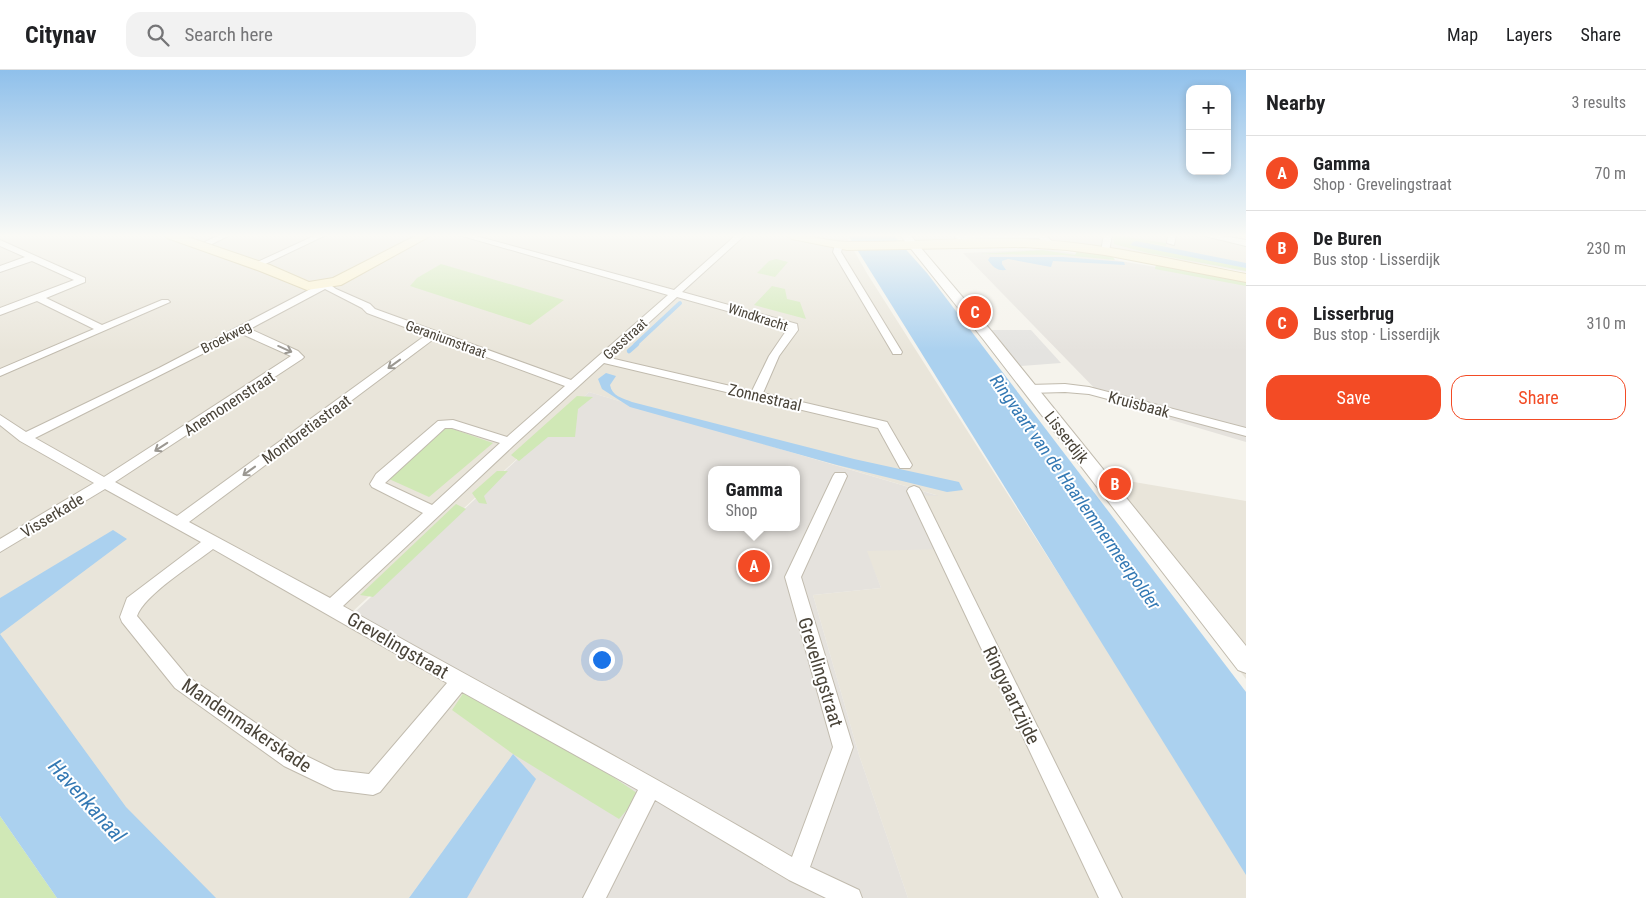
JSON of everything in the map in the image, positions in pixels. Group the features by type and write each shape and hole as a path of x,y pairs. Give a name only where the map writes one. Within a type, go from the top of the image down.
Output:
{"main road":[{"path":"281,274 303,285 321,284"},
{"name":"Broekweg","path":"321,284 351,274"},
{"path":"1223,274 1246,278"}],"street":[{"path":"0,312 82,280 68,274"},
{"path":"606,274 677,293"},
{"name":"Gasstraat","path":"331,607 509,442 698,274"},
{"path":"850,274 896,352"},
{"name":"Lisserdijk","path":"934,274 1029,389 1246,663"},
{"name":"Broekweg","path":"24,438 163,370 310,294 321,284"},
{"name":"Geraniumstraat","path":"321,284 366,306 371,311 573,385"},
{"name":"Windkracht","path":"677,293 793,326 793,330 774,356 756,395"},
{"path":"37,298 102,329"},
{"path":"0,373 165,302"},
{"name":"Anemonenstraat","path":"104,483 298,357 294,353 240,329"},
{"name":"Montbretiastraat","path":"178,523 433,335"},
{"name":"Zonnestraal","path":"602,359 883,425 906,465"},
{"name":"Kruisbaak","path":"1029,389 1065,388 1089,391 1246,432"},
{"name":"Grevelingstraat","path":"0,419 24,438 213,541 460,681 651,786 797,872 851,898"},
{"path":"434,512 383,488 378,484 381,476 442,424 453,424 509,442"},
{"name":"Grevelingstraat","path":"797,872 843,747 793,577 840,476"},
{"name":"Visserkade","path":"0,546 104,483"},
{"name":"Ringvaartzijde","path":"914,491 1111,898"},
{"name":"Mandenmakerskade","path":"213,541 149,589 134,603 128,617 181,682 291,759 334,780 373,785 460,681"},
{"path":"594,898 651,786"}],"shaded area":[{"path":"0,274 867,274 1246,868 1246,898 908,898 859,755 813,595 881,588 866,551 916,495 936,495 589,392 351,613 544,722 513,754 409,898 180,898 0,685"},
{"path":"983,274 1196,274 1246,282 1246,442 1107,401"},
{"path":"990,330 1031,330 1061,363 1021,366"},
{"path":"589,392 939,496 917,495 943,549 867,551 881,588 813,595 859,755 908,898 409,898 513,754 548,722 354,613"},
{"path":"1087,474 1246,501 1246,679"}],"green space":[{"path":"424,274 474,274 564,300 530,325 410,286 417,278"},
{"path":"760,274 778,274 775,277"},
{"path":"1180,274 1207,274 1246,281 1246,286"},
{"path":"772,286 785,289 787,299 800,302 806,319 754,305"},
{"path":"577,396 593,397 578,409 575,437 548,437 519,461 511,455"},
{"path":"447,427 493,443 429,497 389,479"},
{"path":"497,471 508,471 484,496 487,504 479,503 472,493"},
{"path":"456,504 466,509 373,597 360,595"},
{"path":"464,692 610,775 640,795 619,819 513,754 452,710"},
{"path":"0,816 57,898 0,898"}],"water":[{"name":"Ringvaart van de Haarlemmermeerpolder","path":"872,274 927,274 1246,692 1246,875"},
{"path":"606,373 616,376 610,385 613,392 632,402 854,459 959,482 963,490 947,492 837,465 630,407 602,389 598,379"},
{"path":"113,530 127,539 0,634 0,598"},
{"name":"Havenkanaal","path":"0,634 126,807 216,898 57,898 0,816"},
{"path":"513,754 536,779 467,898 409,898"}],"waterway":[{"path":"635,345 680,303"},
{"path":"629,351 637,344"}],"place":[{"name":"Lisserbrug","path":"975,312"},
{"name":"De Buren","path":"1115,484"},
{"name":"Gamma","path":"754,566"}]}
